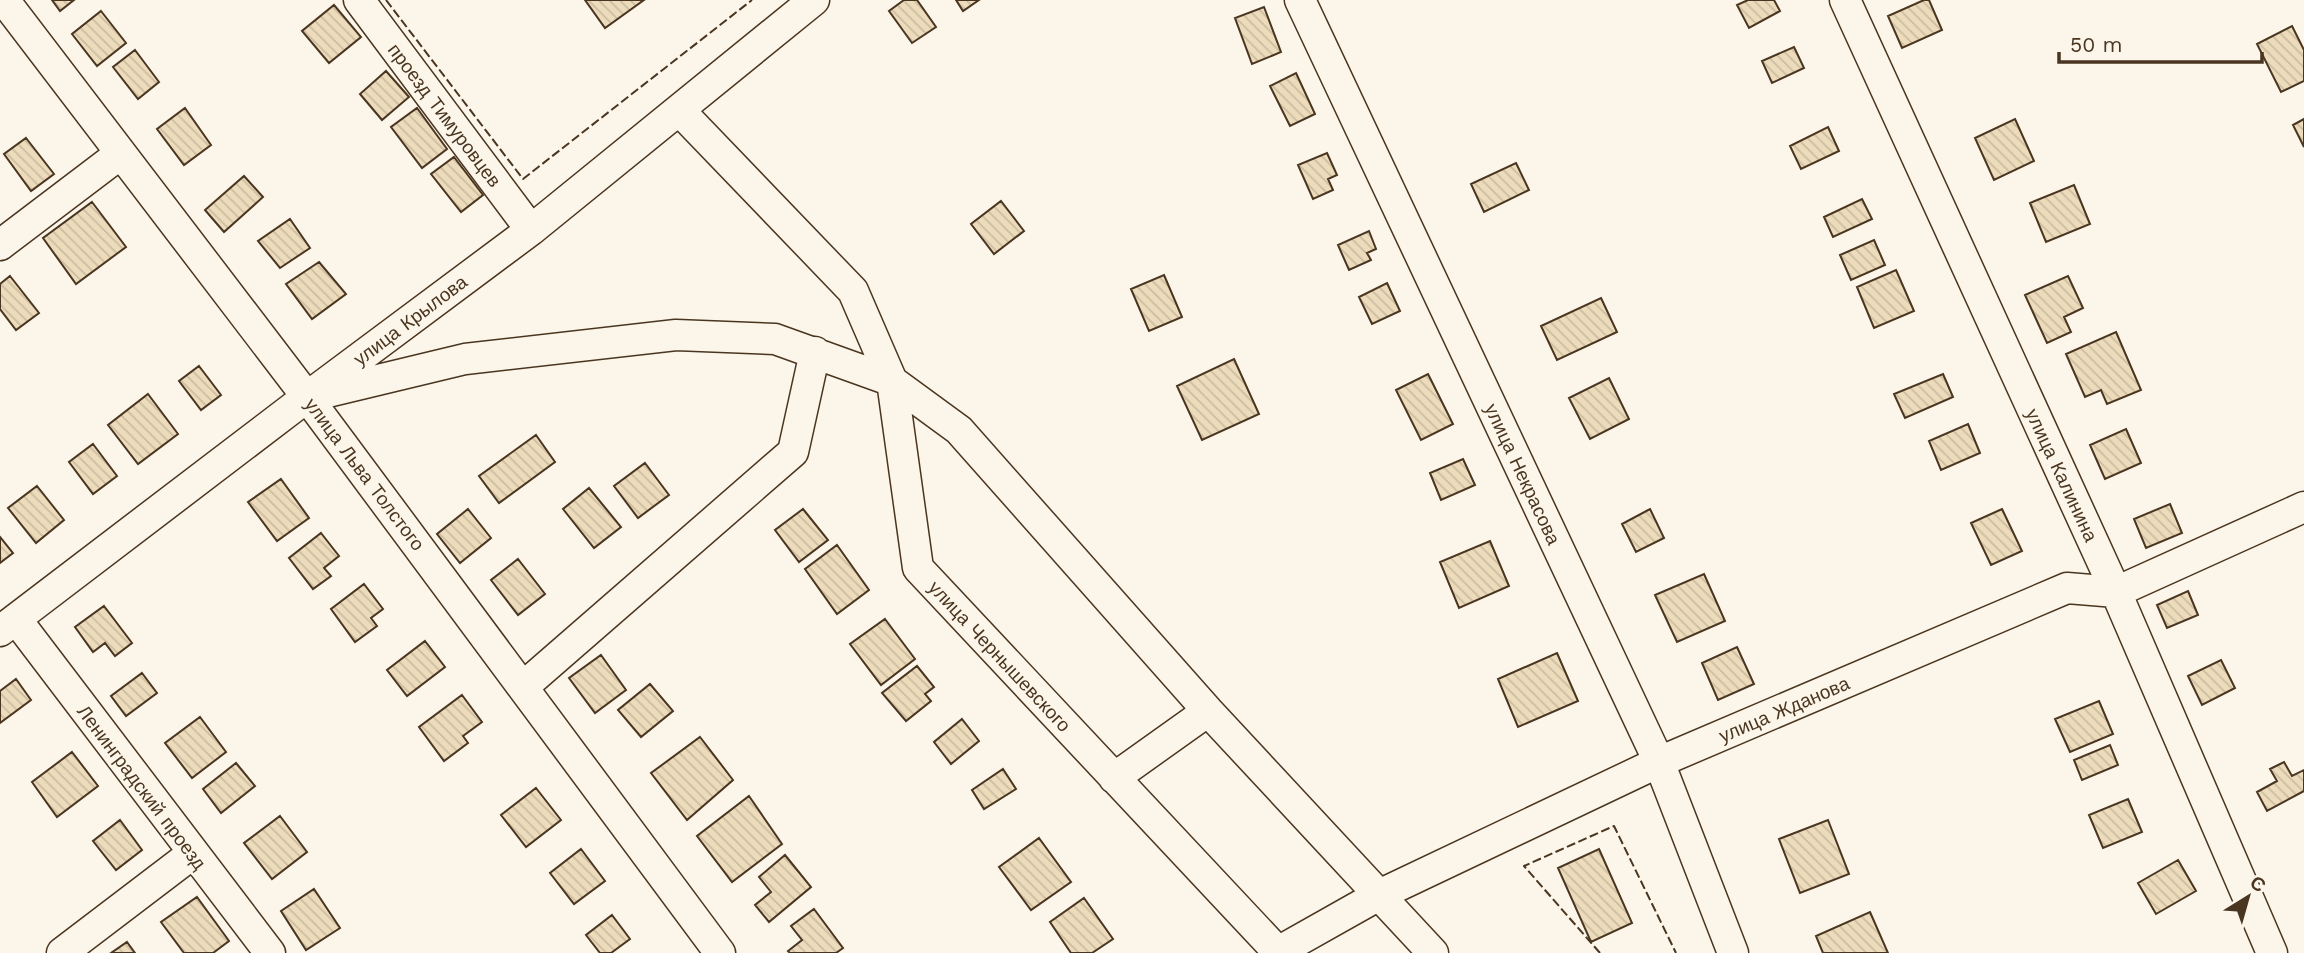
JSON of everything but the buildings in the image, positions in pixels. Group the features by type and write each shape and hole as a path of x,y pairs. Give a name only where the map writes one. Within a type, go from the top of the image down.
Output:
{"street":[{"name":"улица Льва Толстого","path":"4,0 307,397 720,953"},
{"name":"проезд Тимуровцев","path":"359,0 531,230"},
{"name":"улица Крылова","path":"8,625 531,230 814,0"},
{"name":"улица Некрасова","path":"1300,0 1658,762 1733,953"},
{"name":"улица Калинина","path":"1845,0 2116,592 2272,953"},
{"name":"улица Чернышевского","path":"680,110 853,291 892,381 918,568 1278,953"},
{"path":"0,245 120,154"},
{"path":"307,397 466,359 676,335 775,339 892,381 959,430 1208,711 1433,953"},
{"path":"523,687 793,452 815,352"},
{"name":"улица Жданова","path":"1278,953 1379,895 1658,762 2067,588 2116,592 2304,507"},
{"name":"Ленинградский проезд","path":"8,625 270,953"},
{"path":"1114,778 1208,711"},
{"path":"62,953 192,853"}],"fence":[{"path":"386,0 523,179 752,0"},
{"path":"1600,953 1524,866 1614,826 1676,953"}]}
